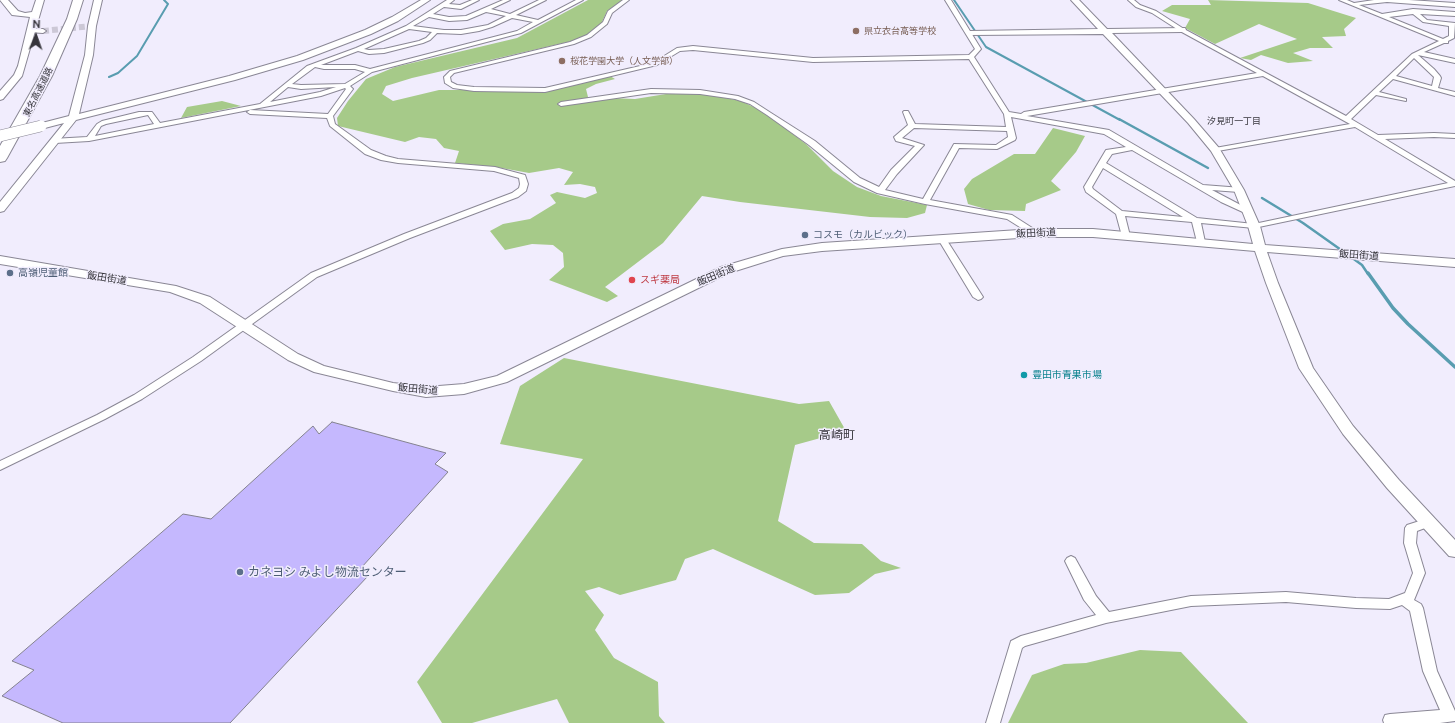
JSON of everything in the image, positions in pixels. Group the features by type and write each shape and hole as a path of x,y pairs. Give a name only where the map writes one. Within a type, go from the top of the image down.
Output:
{"highway":[{"name":"東名高速道路","path":"44,52 66,0"},
{"name":"東名高速道路","path":"0,158 46,76 72,19 78,0"}],"street":[{"path":"4,0 15,14 34,14"},
{"path":"0,97 18,76 22,66 34,14 40,0"},
{"path":"0,210 73,118 89,55 92,26 98,0"},
{"path":"0,136 232,78 300,58 368,32 396,18 426,0"},
{"path":"260,106 313,65 358,49 408,27 451,0"},
{"path":"444,5 461,7 476,0"},
{"path":"429,15 461,18 476,15 507,0"},
{"path":"408,27 436,31 461,32 479,29 543,0"},
{"path":"55,141 89,139 321,94 346,86 370,72 385,66 510,35 540,22 580,0"},
{"path":"626,0 610,12 605,23 589,36 572,43 452,72 447,77 448,83 455,87 474,89 545,90 654,64 679,49 693,48 813,60 971,57 978,49 970,33 948,0"},
{"path":"1075,0 1163,90 1215,150 1239,190 1248,211 1272,283 1309,373 1348,430 1393,484 1455,551"},
{"path":"1131,0 1138,6 1154,12 1182,30 1347,119 1454,183"},
{"path":"1342,0 1455,44"},
{"path":"1353,5 1385,0 1432,2 1455,5"},
{"path":"1347,119 1416,54 1452,37 1453,24 1425,22 1415,12 1395,1"},
{"path":"486,10 540,22"},
{"path":"1381,16 1415,12 1455,14"},
{"path":"30,31 43,30"},
{"path":"970,33 1182,30"},
{"path":"358,49 369,52 384,51 421,42 428,39 436,31"},
{"path":"1416,54 1455,61"},
{"path":"1416,54 1438,78 1434,89"},
{"path":"912,126 1000,147 1012,138 1007,114 971,57"},
{"path":"313,65 324,67 355,67 370,72"},
{"path":"1016,115 1263,74"},
{"path":"1391,76 1455,94"},
{"path":"0,466 101,417 138,397 197,359 314,275 407,236 515,195 523,189 524,184 522,177 495,169 398,160 376,156 359,146 332,125 330,116 350,89 346,86 339,85 301,87 288,85"},
{"path":"562,104 651,91 700,92 736,98 758,107 812,143 857,180 880,191 925,202 1009,217 1034,233"},
{"path":"1374,93 1404,100"},
{"path":"238,110 330,116"},
{"path":"906,112 912,126"},
{"path":"89,139 99,125 104,122 133,115 150,113 158,126"},
{"path":"1007,114 1106,132 1202,187 1248,211"},
{"path":"1215,150 1355,125"},
{"path":"880,191 894,172 920,144 900,139 898,137 912,126"},
{"path":"958,136 1009,129"},
{"path":"1375,137 1434,135 1455,136"},
{"path":"925,202 957,146 958,136"},
{"path":"1132,148 1109,152 1088,187 1089,190 1120,213 1254,226 1454,183"},
{"path":"1102,164 1196,221 1201,242"},
{"path":"1202,187 1239,190"},
{"path":"1120,213 1126,236"},
{"name":"飯田街道","path":"0,260 172,289 205,300 294,357 319,369 351,378 415,391 453,390 475,387 502,379 712,275 754,260 782,253 822,247 1034,233 1093,233 1455,263"},
{"path":"942,239 978,297"},
{"path":"993,723 1016,645 1021,642 1106,618 1191,601 1286,597 1356,603 1390,604 1410,596 1419,573 1410,543 1411,528 1429,522"},
{"path":"1071,561 1092,600 1106,618"},
{"path":"1392,723 1390,720 1450,716 1430,671 1416,608 1404,599"}],"green space":[{"path":"588,0 623,0 607,11 601,24 587,36 572,41 412,78 386,86 382,94 393,101 439,90 520,92 548,91 610,76 615,79 596,84 586,89 588,97 635,99 666,94 705,94 741,101 764,112 806,144 833,171 857,187 881,196 927,205 925,213 907,218 870,217 740,202 702,196 663,243 605,287 618,296 607,302 549,280 564,267 563,253 553,245 532,244 505,250 490,231 503,224 530,219 556,203 550,195 557,192 585,198 597,193 595,187 580,184 564,185 573,172 559,168 529,173 496,167 455,163 459,151 444,148 436,139 419,137 405,142 338,126 337,118 348,101 366,79 395,67 517,38"},
{"path":"1208,0 1308,3 1356,18 1344,29 1346,36 1322,37 1333,48 1310,48 1293,53 1313,61 1288,63 1261,55 1251,60 1240,58 1297,39 1259,24 1215,44 1185,28 1190,19 1162,11 1172,5 1211,5"},
{"path":"222,101 241,106 181,118 187,107"},
{"path":"1053,128 1085,136 1076,152 1051,181 1061,190 1026,204 1025,211 989,210 968,204 964,189 972,179 1014,154 1035,154"},
{"path":"564,358 799,404 829,401 846,431 795,445 778,521 814,543 862,544 881,561 901,568 875,574 849,593 815,595 713,549 685,559 676,580 620,595 599,587 585,591 604,615 595,630 614,658 658,682 659,716 665,723 569,723 557,699 472,723 442,723 417,682 583,459 500,444 520,386"},
{"path":"1140,650 1181,652 1248,723 1008,723 1032,675 1064,664 1086,663"}],"building":[{"name":"カネヨシ みよし物流センター","path":"332,422 446,453 435,464 448,472 361,568 368,576 230,723 63,723 2,696 34,670 12,661 183,514 211,519 313,426 319,434"}],"waterway":[{"path":"109,77 118,73 137,56 168,4 164,0"},
{"path":"954,0 986,47 1120,120"},
{"path":"1119,119 1208,168"},
{"path":"1262,198 1303,223 1344,252"},
{"path":"1351,257 1362,265 1368,274"},
{"path":"1368,273 1393,308 1408,324 1455,367"}],"tunnel":[{"path":"43,31 92,26"}],"place":[{"name":"県立衣台高等学校","path":"856,31"},
{"name":"桜花学園大学（人文学部）","path":"562,61"},
{"name":"コスモ（カルビック）","path":"805,235"},
{"name":"高嶺児童館","path":"10,273"},
{"name":"スギ薬局","path":"632,280"},
{"name":"豊田市青果市場","path":"1024,375"},
{"name":"カネヨシ みよし物流センター","path":"240,572"}],"district":[{"name":"汐見町一丁目","path":"1234,121"},
{"name":"高崎町","path":"837,435"}]}
